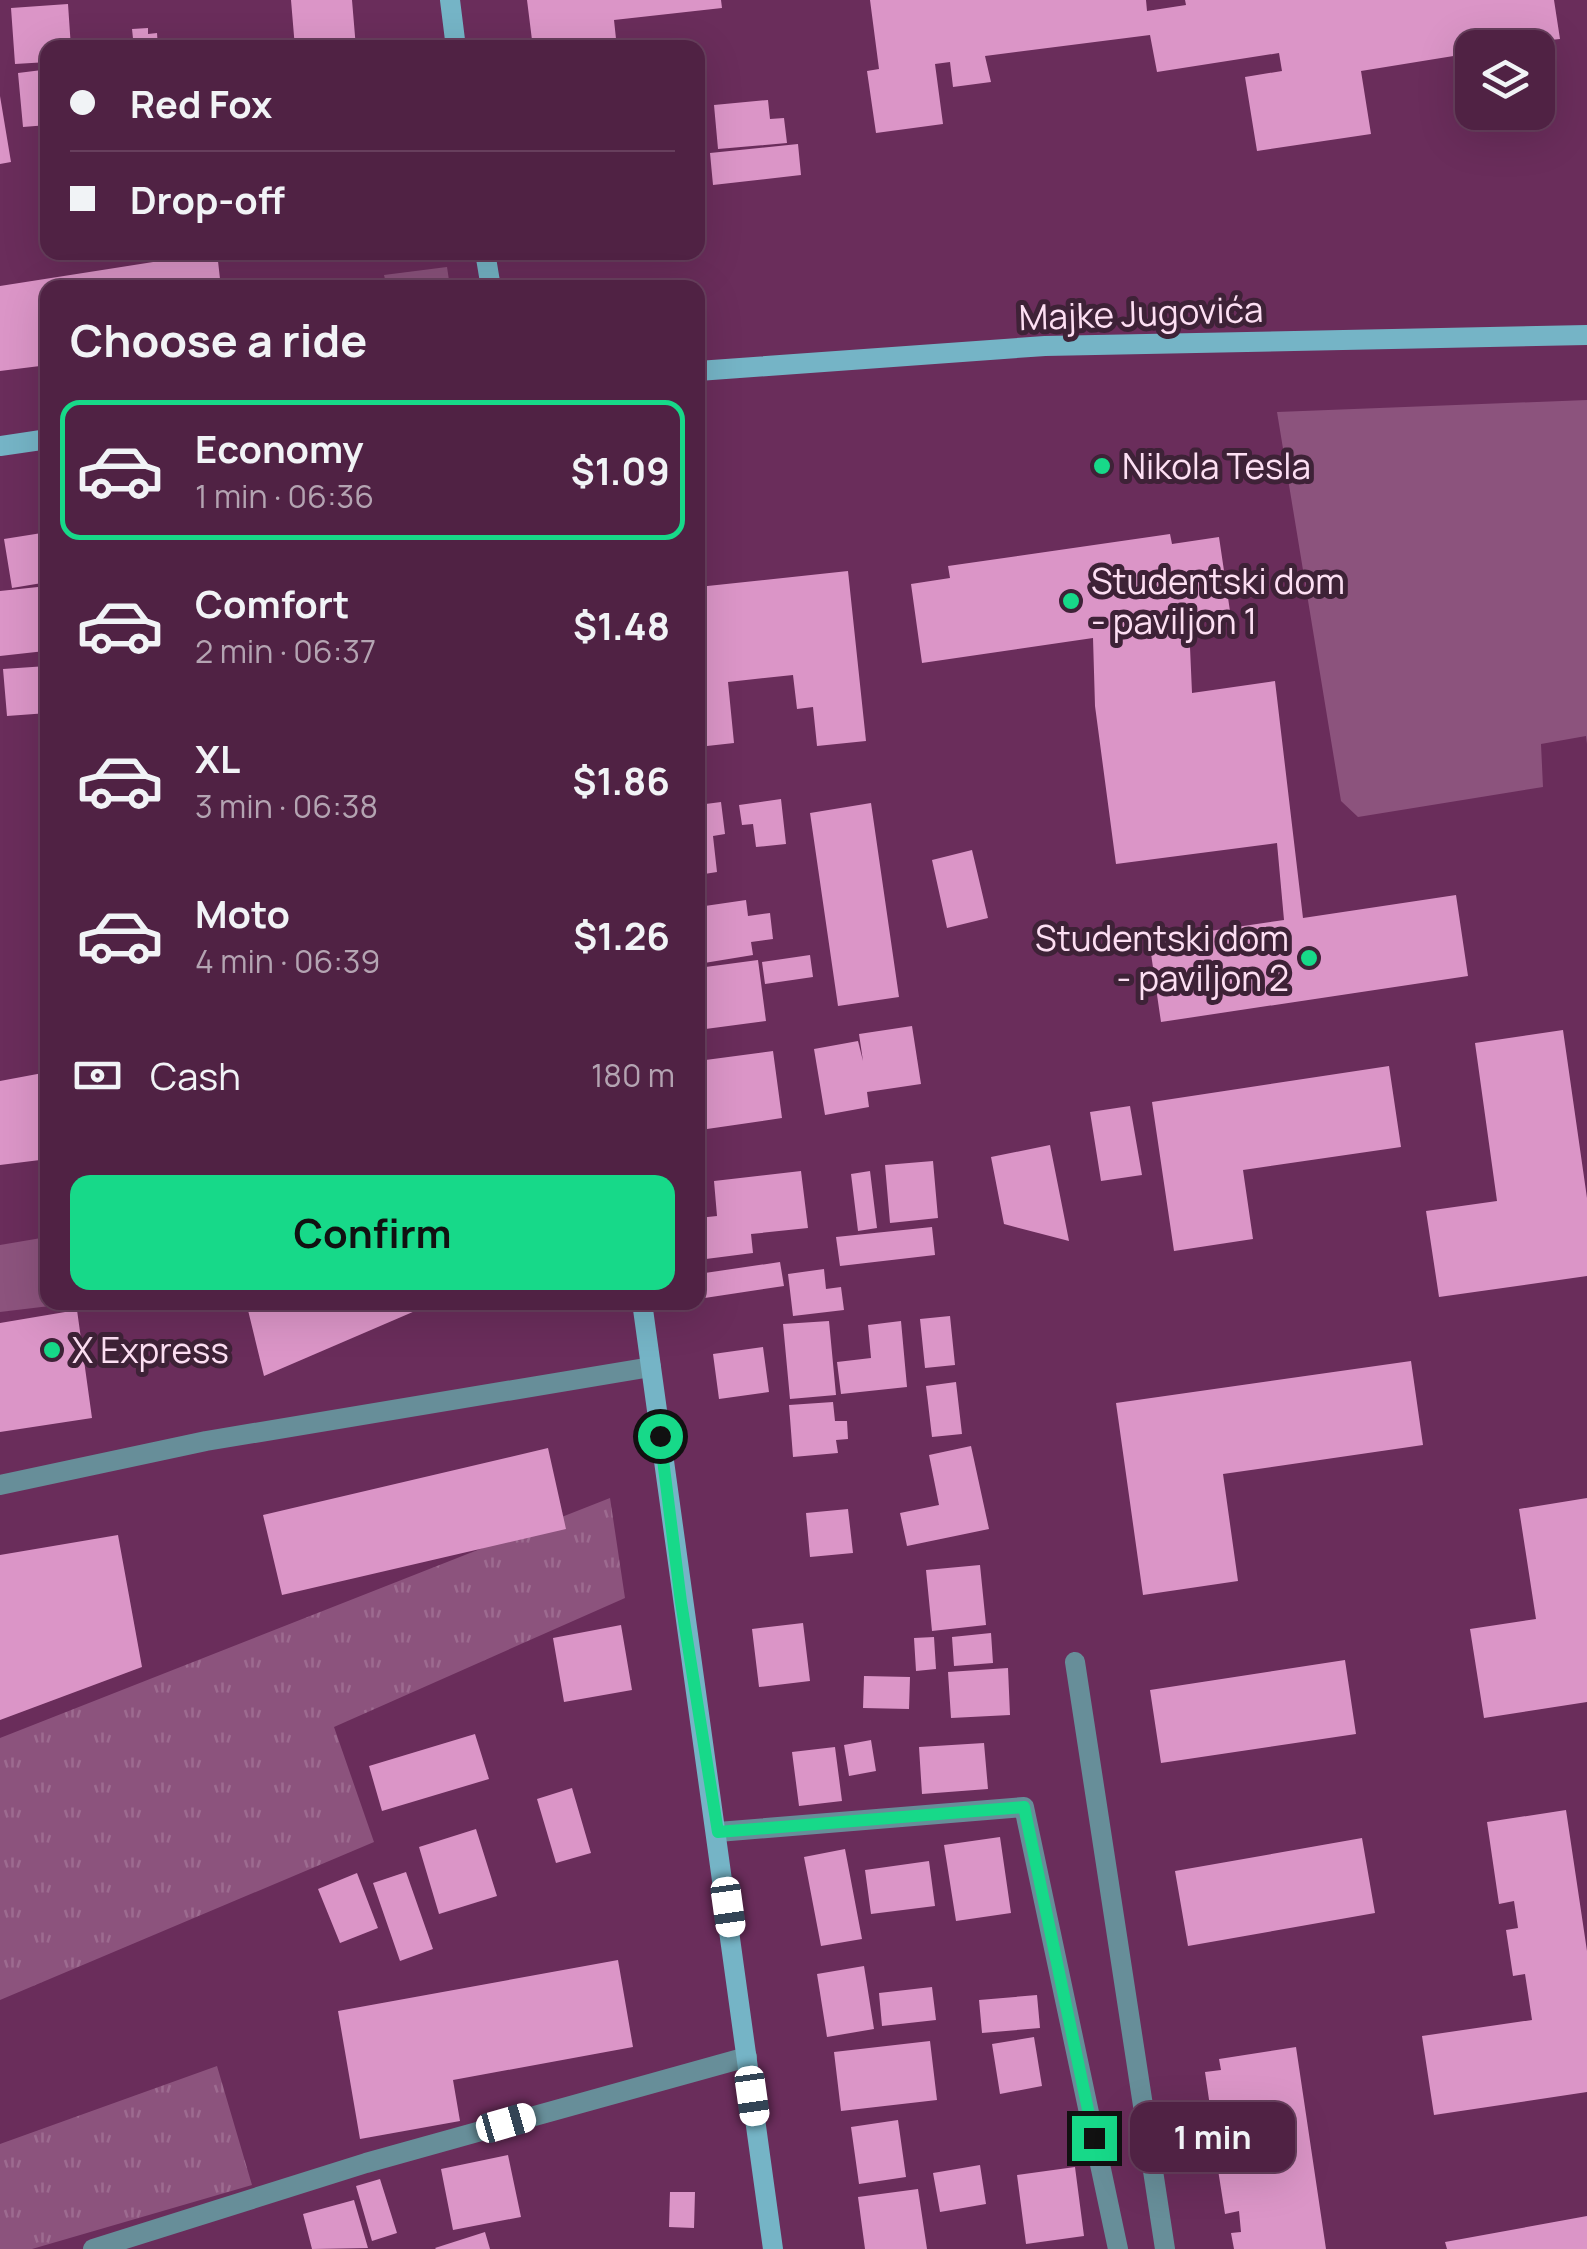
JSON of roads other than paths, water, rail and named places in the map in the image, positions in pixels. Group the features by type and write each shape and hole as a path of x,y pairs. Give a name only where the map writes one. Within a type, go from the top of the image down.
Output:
{"street":[{"path":"450,0 455,40"},
{"name":"Majke Jugovića","path":"705,371 1045,346 1587,336"},
{"path":"0,446 40,440"},
{"path":"643,1310 773,2249"},
{"path":"0,1485 206,1441 651,1367"},
{"path":"1075,1662 1165,2249"},
{"path":"718,1832 1024,1807 1118,2249"},
{"path":"93,2249 366,2163 747,2057"}],"place":[{"name":"Nikola Tesla","path":"1102,466"},
{"name":"Studentski dom - paviljon 1","path":"1071,601"},
{"name":"Studentski dom - paviljon 2","path":"1309,958"},
{"name":"X Express","path":"52,1350"}]}
